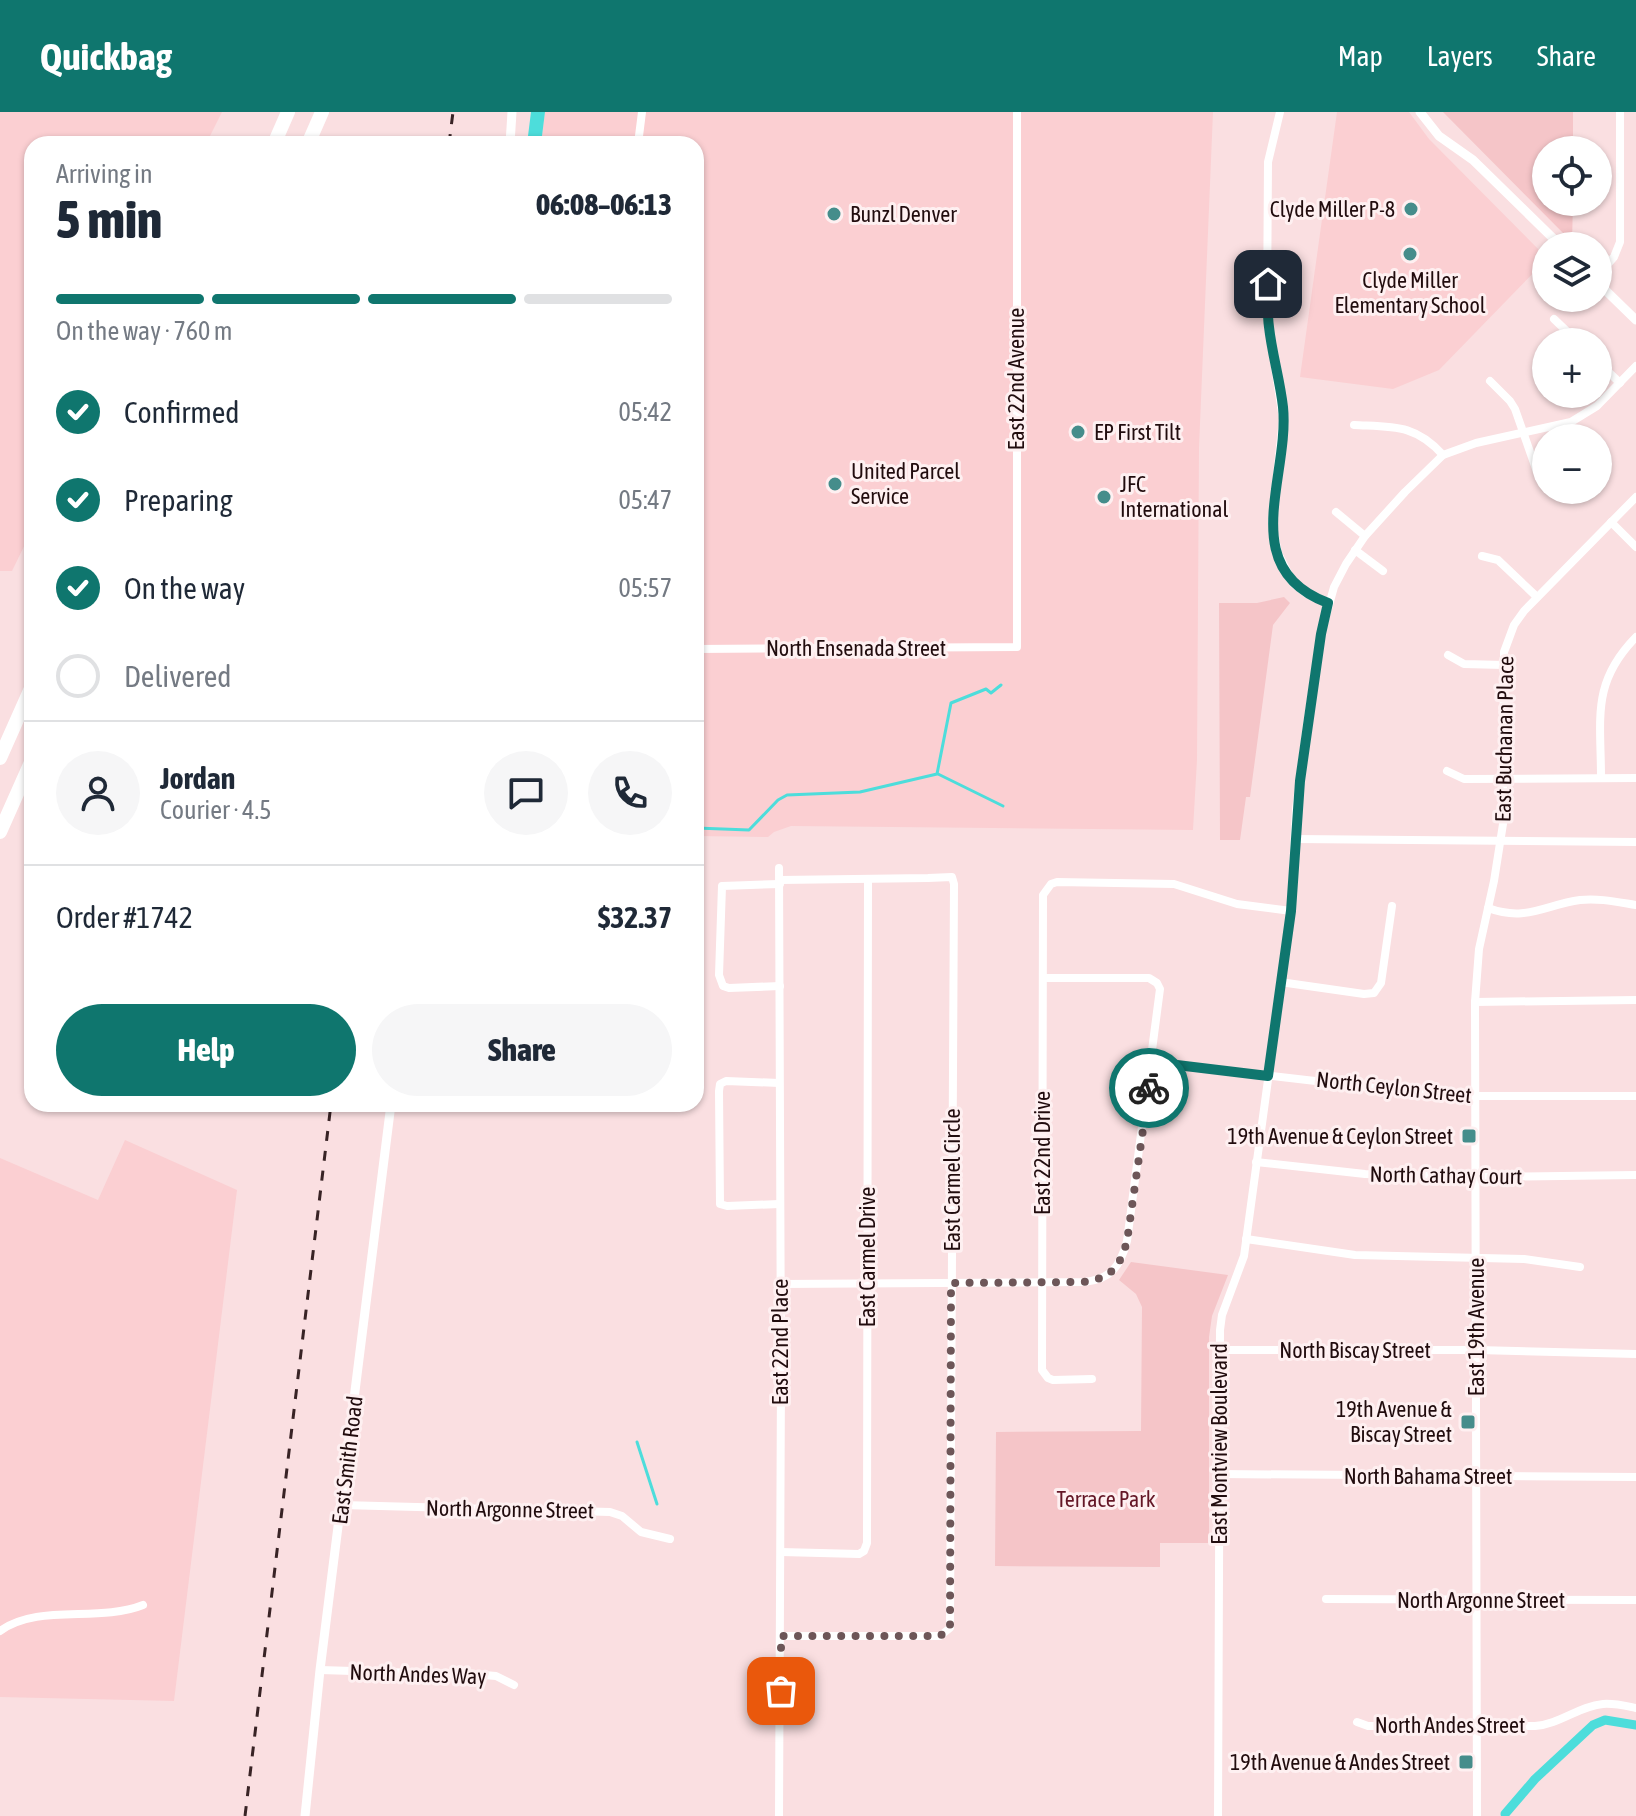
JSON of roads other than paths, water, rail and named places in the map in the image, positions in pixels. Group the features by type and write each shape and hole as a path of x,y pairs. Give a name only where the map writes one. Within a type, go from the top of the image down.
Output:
{"highway":[{"path":"278,136 288,112"},
{"path":"312,136 322,112"},
{"path":"0,758 24,704"},
{"path":"0,832 24,778"}],"street":[{"path":"510,136 512,112"},
{"path":"639,136 642,112"},
{"name":"East 22nd Avenue","path":"1017,112 1017,647"},
{"path":"1280,112 1268,162 1267,315 1283,419 1272,522 1274,542 1286,573 1301,591 1328,603"},
{"path":"1420,112 1439,136 1473,160 1547,232"},
{"path":"1612,259 1620,242 1620,112"},
{"path":"1612,297 1636,320"},
{"path":"1554,319 1563,328"},
{"path":"1354,425 1382,426 1419,433 1443,455 1476,443 1571,422 1597,406 1636,366"},
{"path":"1612,375 1620,383"},
{"path":"1490,381 1510,401 1532,458"},
{"name":"East Montview Boulevard","path":"1218,1816 1218,1350 1222,1315 1242,1265 1246,1239 1291,911 1296,809 1321,634 1328,603 1339,576 1355,550 1405,492 1443,455"},
{"name":"East Buchanan Place","path":"1500,840 1504,652 1514,625 1537,597 1636,497"},
{"path":"1336,512 1365,536"},
{"path":"1611,522 1636,547"},
{"path":"1355,550 1383,571"},
{"path":"1482,556 1498,560 1537,597"},
{"path":"1601,778 1603,687 1614,661 1636,637"},
{"name":"North Ensenada Street","path":"704,649 1017,647"},
{"path":"1448,655 1464,664 1504,665"},
{"path":"1447,771 1464,779 1636,778"},
{"path":"1295,839 1636,842"},
{"name":"East 19th Avenue","path":"1477,1816 1475,1002 1479,949 1500,840"},
{"name":"East 22nd Place","path":"779,868 779,1816"},
{"name":"East Carmel Circle","path":"780,986 723,986 719,975 722,886 952,877 950,1628 940,1636 781,1636"},
{"name":"East Carmel Drive","path":"781,1552 859,1554 867,1543 868,879"},
{"name":"East 22nd Drive","path":"1092,1379 1053,1380 1044,1374 1043,895 1051,884 1062,882 1174,884 1237,904 1291,911"},
{"path":"1488,908 1517,915 1583,900 1636,905"},
{"path":"1280,982 1374,993 1381,983 1392,906"},
{"path":"780,1284 1042,1282 1096,1280 1113,1272 1120,1263 1127,1241 1161,992 1157,983 1149,978 1043,978"},
{"path":"1475,1002 1636,1000"},
{"name":"North Ceylon Street","path":"1152,1062 1474,1096 1636,1096"},
{"path":"779,1083 726,1081 720,1084 719,1091 720,1204 779,1204"},
{"name":"East Smith Road","path":"305,1816 320,1670 390,1112"},
{"name":"North Cathay Court","path":"1256,1162 1365,1174 1475,1177 1636,1175"},
{"path":"1246,1239 1355,1255 1524,1259 1580,1267"},
{"name":"North Biscay Street","path":"1218,1350 1477,1350 1636,1354"},
{"name":"North Bahama Street","path":"1219,1474 1636,1477"},
{"name":"North Argonne Street","path":"342,1505 610,1512 622,1516 641,1532 670,1539"},
{"name":"North Argonne Street","path":"1326,1599 1636,1600"},
{"path":"0,1631 31,1617 116,1613 143,1605"},
{"name":"North Andes Way","path":"320,1670 484,1675 496,1676 514,1685"},
{"name":"North Andes Street","path":"1357,1722 1368,1726 1545,1725 1603,1704 1636,1708"}],"water":[{"path":"531,112 545,112 542,136 528,136"}],"waterway":[{"path":"704,828 749,830 778,800 787,795 860,792 937,774 951,703 986,689 991,693 1001,685"},
{"path":"938,774 1003,806"},
{"path":"637,1442 657,1504"},
{"path":"1505,1814 1535,1779 1593,1725 1605,1720 1636,1725"}],"railway":[{"path":"450,136 453,112"},
{"path":"245,1816 330,1112"}],"place":[{"name":"Clyde Miller P-8","path":"1411,209"},
{"name":"Bunzl Denver","path":"834,214"},
{"name":"Clyde Miller Elementary School","path":"1410,254"},
{"name":"EP First Tilt","path":"1078,432"},
{"name":"United Parcel Service","path":"835,484"},
{"name":"JFC International","path":"1104,497"},
{"name":"19th Avenue & Ceylon Street","path":"1469,1136"},
{"name":"19th Avenue & Biscay Street","path":"1468,1422"},
{"name":"19th Avenue & Andes Street","path":"1466,1762"}],"park label":[{"name":"Terrace Park","path":"1106,1499"}]}
